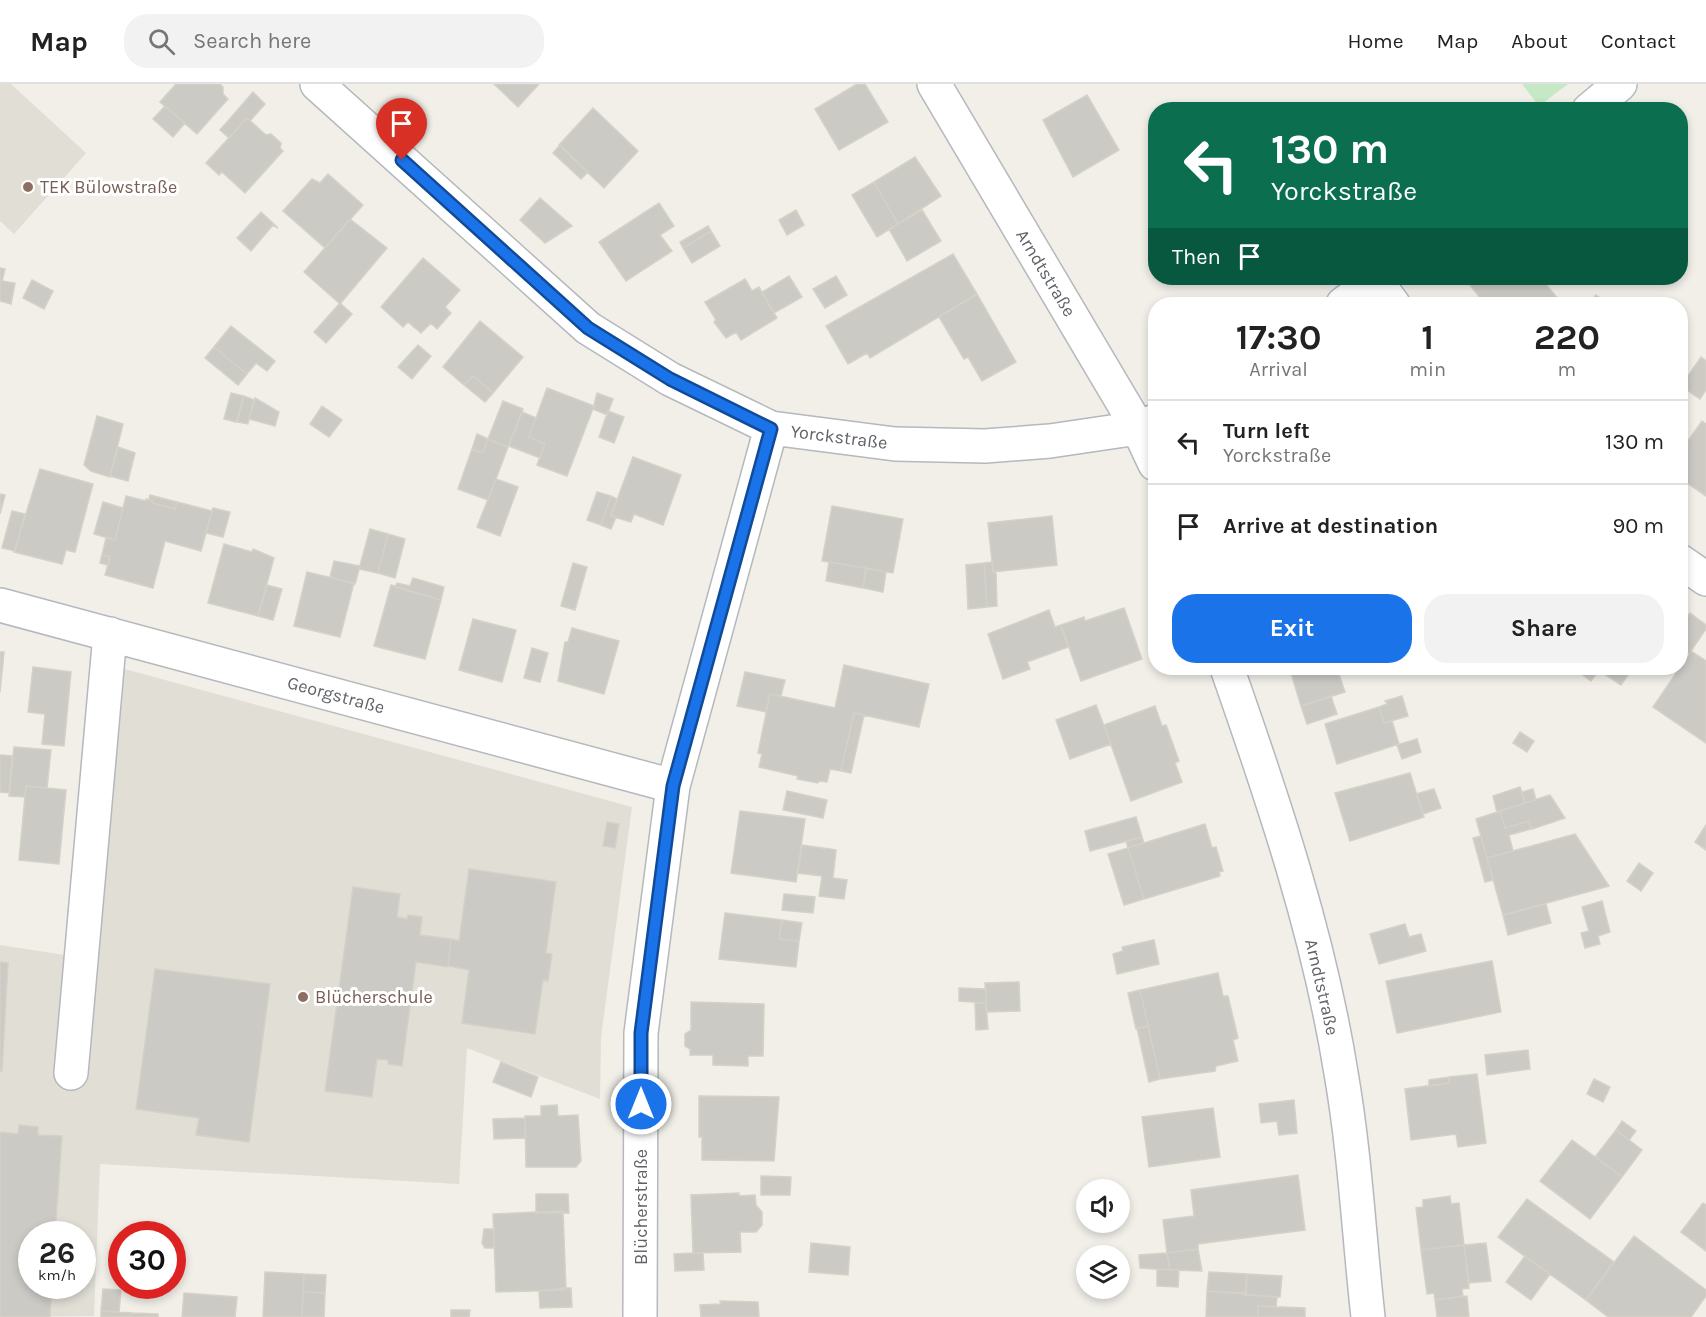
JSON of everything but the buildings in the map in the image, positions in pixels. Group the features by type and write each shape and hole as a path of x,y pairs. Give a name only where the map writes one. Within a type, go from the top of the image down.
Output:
{"street":[{"name":"Yorckstraße","path":"317,84 588,328 670,379 771,429 895,444 985,446 1050,441 1146,424"},
{"name":"Arndtstraße","path":"934,84 1146,424"},
{"path":"1598,102 1620,84"},
{"path":"1359,297 1382,287"},
{"name":"Blücherstraße","path":"640,1317 641,1033 673,786 771,429"},
{"path":"1688,567 1706,579"},
{"name":"Georgstraße","path":"0,605 673,786"},
{"path":"70,1073 110,634"},
{"name":"Arndtstraße","path":"1229,675 1268,784 1290,860 1319,970 1342,1073 1368,1317"}],"shaded area":[{"name":"TEK Bülowstraße","path":"0,84 11,84 86,153 14,234 0,221"},
{"name":"Blücherschule","path":"121,668 632,807 601,1037 600,1099 467,1048 459,1184 100,1164 96,1265 96,1221 18,1221 18,1299 95,1299 94,1316 0,1317 0,945 65,955"}],"green space":[{"path":"1522,84 1568,84 1544,102 1536,102"}],"place":[{"name":"TEK Bülowstraße","path":"28,187"},
{"name":"Blücherschule","path":"303,997"}],"route":[{"path":"402,160 588,328 670,379 771,429 673,786 641,1033 641,1104"}]}
